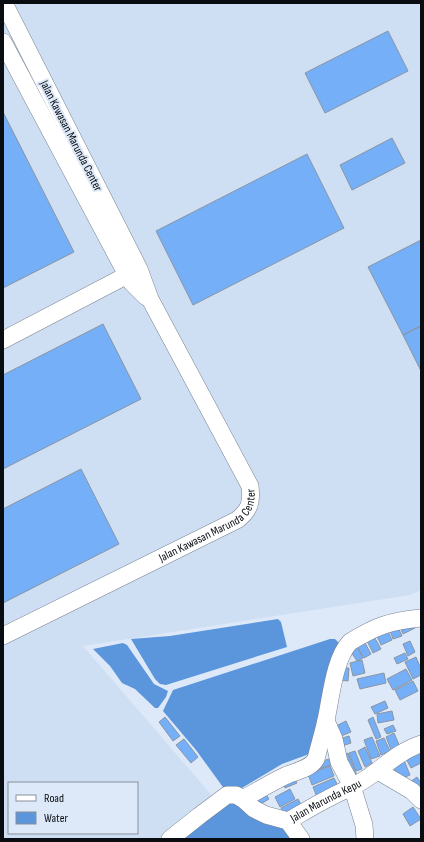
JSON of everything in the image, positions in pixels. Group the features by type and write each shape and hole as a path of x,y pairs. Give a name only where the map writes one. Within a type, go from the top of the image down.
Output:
{"street":[{"name":"Jalan Kawasan Marunda Center","path":"4,3 133,272"},
{"name":"Jalan Kawasan Marunda Center","path":"3,42 150,300 250,486 252,497 245,514 237,520 3,636"},
{"path":"3,340 133,272"},
{"path":"170,839 226,796 236,795 243,799 286,775 309,767 314,763 326,721 335,672 346,646 350,642 382,625 397,620 421,618"},
{"path":"326,721 334,739 339,762 352,786 364,825 365,839"},
{"name":"Jalan Marunda Kepu","path":"243,799 254,809 266,815 288,821 378,771 388,762 414,746 421,744"},
{"path":"378,771 412,790 421,800"},
{"path":"288,821 301,839"}],"shaded area":[{"path":"3,3 421,3 421,590 410,595 83,646 214,798 164,839 3,839"}],"water":[{"path":"278,619 281,622 287,647 166,685 160,684 155,679 131,639 170,636"},
{"path":"330,639 335,639 339,643 312,753 282,764 232,794 228,794 196,750 163,711 173,690"},
{"path":"123,643 127,645 154,684 168,691 166,697 158,708 155,708 135,689 122,683 110,666 93,649"},
{"path":"226,796 285,823 297,839 175,839"}],"building":[{"path":"388,31 408,71 325,113 305,73"},
{"path":"3,112 74,252 3,288"},
{"path":"392,138 405,163 352,190 340,165"},
{"path":"307,154 344,228 193,305 156,231"},
{"path":"421,240 421,326 403,335 368,267"},
{"path":"103,324 141,399 3,469 3,375"},
{"path":"421,326 421,371 403,335"},
{"path":"81,469 119,544 3,603 3,509"},
{"path":"412,622 415,628 403,634 400,627"},
{"path":"397,625 402,636 393,639 389,628"},
{"path":"386,627 392,640 381,645 375,632"},
{"path":"371,631 381,649 373,653 364,635"},
{"path":"363,639 371,654 364,658 355,643"},
{"path":"410,641 415,652 408,656 403,644"},
{"path":"356,645 363,658 357,661 349,649"},
{"path":"405,653 408,659 397,664 394,658"},
{"path":"416,657 421,669 421,675 413,679 405,662"},
{"path":"362,660 365,673 353,676 350,663"},
{"path":"340,668 349,668 348,681 339,680"},
{"path":"406,669 412,680 393,690 387,679"},
{"path":"384,673 386,683 360,689 357,679"},
{"path":"413,681 418,691 400,700 395,690"},
{"path":"385,701 388,708 375,714 371,707"},
{"path":"392,711 394,720 378,723 377,714"},
{"path":"165,717 180,736 173,741 159,722"},
{"path":"373,717 381,737 376,739 368,720"},
{"path":"346,721 351,732 336,738 332,728"},
{"path":"393,725 396,731 387,734 384,729"},
{"path":"394,733 400,747 391,750 386,737"},
{"path":"349,736 351,743 339,747 336,740"},
{"path":"372,737 380,756 371,759 364,740"},
{"path":"384,738 390,751 381,755 376,741"},
{"path":"184,739 198,757 191,763 176,745"},
{"path":"365,747 372,763 365,767 358,751"},
{"path":"421,747 421,763 411,768 404,755"},
{"path":"355,751 362,769 356,771 349,753"},
{"path":"348,753 358,778 339,757"},
{"path":"329,759 331,765 316,770 313,764"},
{"path":"404,760 410,775 399,780 393,765"},
{"path":"330,766 334,776 312,785 308,774"},
{"path":"292,774 297,783 285,788 281,780"},
{"path":"417,777 421,783 421,793 410,782"},
{"path":"334,778 339,788 317,797 313,787"},
{"path":"290,789 295,799 280,807 275,797"},
{"path":"263,790 269,799 254,808 248,798"},
{"path":"298,799 303,808 285,817 281,808"},
{"path":"413,807 421,819 410,826 403,814"}]}
